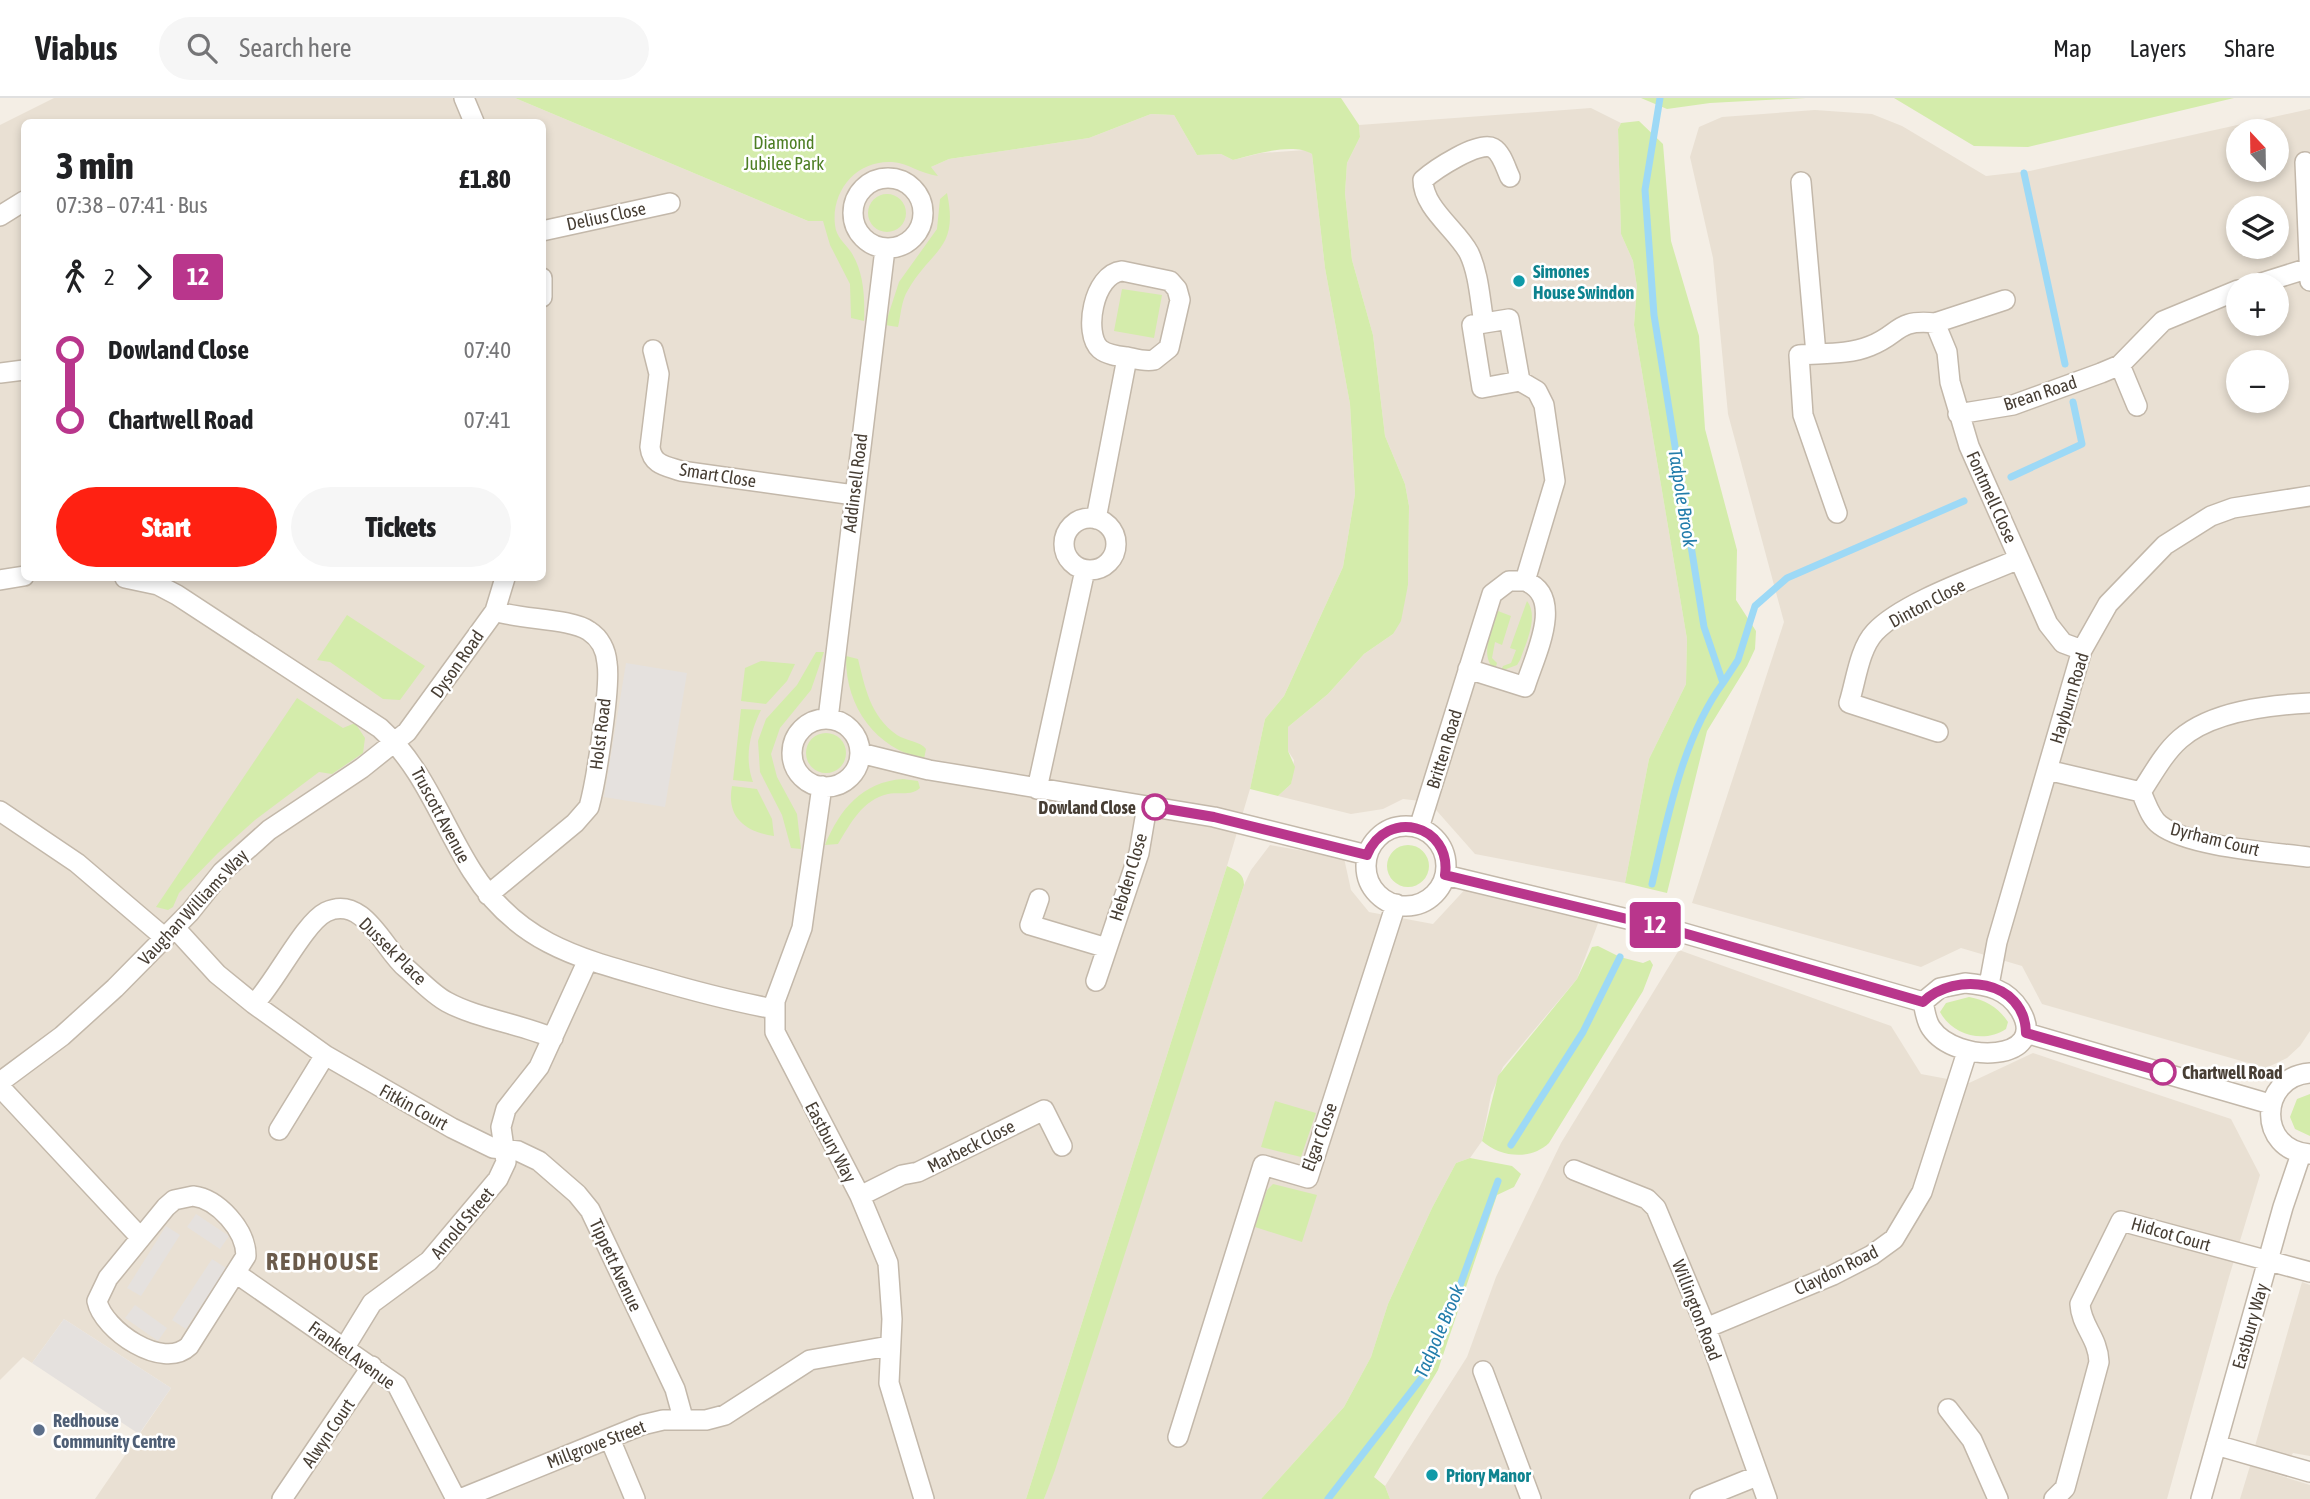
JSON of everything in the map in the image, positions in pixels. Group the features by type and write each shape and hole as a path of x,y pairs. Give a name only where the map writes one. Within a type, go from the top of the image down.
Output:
{"street":[{"path":"464,98 473,119"},
{"path":"1484,323 1469,254 1441,218 1424,188 1423,180 1468,152 1488,147 1496,150 1510,177"},
{"path":"2289,279 2309,275 2308,185 2305,162"},
{"path":"1801,183 1815,354"},
{"path":"0,216 21,203"},
{"name":"Delius Close","path":"546,230 670,203"},
{"name":"Addinsell Road","path":"828,719 885,248"},
{"path":"1122,271 1170,281 1177,289 1180,300 1169,348 1149,361 1127,358 1107,353 1095,342 1092,327 1101,283 1112,273 1122,271"},
{"name":"Brean Road","path":"1958,414 2013,405 2120,365 2163,321 2226,295"},
{"path":"1837,513 1803,415 1799,355 1870,346 1908,323 1935,323 2006,300"},
{"path":"1468,669 1525,687 1546,609 1544,595 1537,587 1525,581 1555,481 1544,405 1537,391 1520,382 1482,388 1472,325 1509,319 1520,382"},
{"name":"Fontmell Close","path":"1935,323 1947,352 1958,414 2019,559 2054,635 2063,643 2082,650"},
{"name":"Smart Close","path":"653,350 659,374 650,447 652,457 660,464 681,471 854,495"},
{"path":"1096,519 1127,358"},
{"path":"2120,365 2137,406"},
{"path":"0,373 21,370"},
{"name":"Hayburn Road","path":"1989,985 1997,942 2082,650 2122,588 2165,545 2186,529 2233,508 2310,496"},
{"path":"1096,519 1114,533 1116,547 1107,565 1085,570 1076,567 1066,555 1064,537 1078,521 1096,519"},
{"name":"Dinton Close","path":"1938,732 1849,703 1867,645 1874,633 1909,610 2019,559"},
{"path":"1037,789 1085,570"},
{"path":"0,580 21,576"},
{"name":"Truscott Avenue","path":"148,581 177,595 361,714 396,742 419,772 464,858 488,895 520,925 587,962 774,1009"},
{"name":"Dyson Road","path":"396,742 422,713 495,611 504,581"},
{"name":"Britten Road","path":"1419,828 1492,594 1509,581 1525,581"},
{"name":"Holst Road","path":"488,895 575,823 589,807 608,667 602,644 589,630 571,624 514,617 495,611"},
{"path":"2047,771 2141,792 2177,741 2190,731 2259,708 2310,703"},
{"path":"828,719 847,726 859,743 860,753 853,774 844,782 822,786 803,778 793,760 792,750 800,731 818,720 828,719"},
{"name":"Vaughan Williams Way","path":"0,1085 86,1016 170,933 222,872 269,830 396,742"},
{"path":"860,753 929,770 1214,817 1367,855"},
{"name":"Eastbury Way","path":"822,786 802,928 774,1009 775,1032 782,1051 860,1196 888,1263 893,1401 924,1499"},
{"name":"Dyrham Court","path":"2141,792 2154,819 2167,829 2240,849 2308,857"},
{"name":"Hebden Close","path":"1096,981 1139,853 1147,806"},
{"path":"0,811 77,863 170,933 254,1004"},
{"path":"1403,826 1419,828 1432,835 1441,845 1446,863 1445,875 1435,894 1424,901 1412,906 1396,904 1381,897 1372,887 1367,875 1367,855 1376,839 1385,831 1403,826"},
{"path":"1445,875 1673,930 1923,1002"},
{"path":"1039,899 1030,925 1107,948"},
{"name":"Elgar Close","path":"1178,1437 1264,1165 1308,1178 1396,904"},
{"name":"Dussek Place","path":"254,1004 272,985 312,923 327,912 341,909 360,916 377,930 398,961 445,1001 553,1038"},
{"name":"Arnold Street","path":"345,1347 372,1304 420,1269 470,1216 498,1180 506,1162 502,1117 538,1067 587,962"},
{"path":"1953,985 1989,985 2011,997 2018,1006 2026,1023 2026,1033 2019,1043 1994,1055 1967,1052 1936,1035 1928,1026 1923,1002 1940,988 1953,985"},
{"name":"Fitkin Court","path":"254,1004 325,1055 452,1128 505,1151"},
{"path":"2026,1033 2270,1104 2284,1082 2294,1076 2310,1073"},
{"name":"Claydon Road","path":"1706,1328 1833,1275 1872,1255 1894,1239 1922,1192 1967,1052"},
{"path":"279,1130 325,1055"},
{"path":"0,1085 140,1237"},
{"name":"Eastbury Way","path":"2201,1499 2269,1261 2306,1154 2286,1146 2277,1138 2269,1116 2270,1104"},
{"name":"Marbeck Close","path":"860,1196 902,1175 918,1172 1044,1110 1062,1146"},
{"name":"Tippett Avenue","path":"505,1151 518,1151 539,1161 587,1205 675,1389 683,1418"},
{"name":"Willington Road","path":"1574,1170 1653,1203 1706,1328 1767,1499"},
{"path":"201,1197 235,1225 244,1239 246,1256 237,1274 189,1346 176,1355 158,1355 113,1326 100,1314 97,1301 103,1284 140,1237 174,1200 201,1197"},
{"name":"Hidcot Court","path":"2054,1499 2065,1488 2099,1362 2097,1344 2081,1314 2080,1304 2121,1221 2269,1261"},
{"path":"2269,1261 2310,1272"},
{"name":"Frankel Avenue","path":"237,1274 372,1366 401,1391 458,1499"},
{"name":"Millgrove Street","path":"458,1499 642,1425 683,1418 706,1420 724,1415 810,1360 889,1346"},
{"name":"Alwyn Court","path":"282,1499 372,1366"},
{"path":"1483,1371 1531,1499"},
{"path":"1948,1409 1972,1440 1998,1499"},
{"path":"610,1439 635,1499"},
{"path":"2216,1445 2310,1472"},
{"path":"1700,1499 1757,1475"}],"shaded area":[{"path":"54,98 515,98 808,221 823,220 852,154 931,167 949,159 1089,138 1151,114 1174,115 1197,155 1221,154 1233,160 1261,153 1305,150 1312,154 1325,268 1350,404 1355,494 1343,567 1284,696 1265,719 1250,789 1227,866 1026,1499 95,1499 171,1388 64,1319 32,1363 23,1357 0,1380 0,125"},
{"path":"1591,108 1621,123 1618,129 1621,234 1633,261 1637,287 1634,325 1687,639 1686,684 1649,759 1625,883 1475,854 1429,802 1403,799 1383,809 1351,814 1278,796 1291,784 1294,760 1288,751 1288,727 1328,694 1364,654 1393,634 1408,585 1409,506 1405,484 1385,436 1373,335 1352,260 1345,193 1347,163 1360,137 1359,125"},
{"path":"2310,109 2310,1031 2300,1046 2287,1058 2266,1068 2042,1004 2022,966 1961,948 1921,967 1692,903 1784,622 1728,414 1713,258 1690,157 1699,127 1722,117 1815,110 1872,114 1902,126 1986,176 2030,171 2226,128 2226,182 2289,182 2289,119 2265,119"},
{"path":"626,663 687,673 665,807 604,797"},
{"path":"1270,845 1344,858 1351,890 1369,912 1433,924 1470,884 1600,918 1577,979 1503,1067 1491,1095 1482,1141 1470,1158 1456,1163 1432,1208 1388,1304 1371,1357 1344,1407 1261,1499 1044,1499 1244,885 1251,870"},
{"path":"1679,950 1891,1026 1921,1074 1969,1083 2033,1053 2231,1119 2260,1175 2167,1499 1390,1499 1385,1486 1467,1357 1496,1277 1561,1143"},
{"path":"196,1214 229,1236 220,1249 187,1227"},
{"path":"166,1226 180,1235 141,1296 127,1288"},
{"path":"212,1259 226,1268 186,1329 172,1320"},
{"path":"2302,1282 2310,1285 2310,1456 2293,1453 2291,1456 2255,1446"},
{"path":"135,1305 167,1328 158,1341 125,1318"},
{"path":"64,1319 171,1388 139,1434 32,1363"},
{"path":"2250,1466 2310,1485 2310,1499 2240,1499"}],"green space":[{"name":"Diamond Jubilee Park","path":"515,98 1341,98 1359,125 1360,137 1347,163 1345,193 1352,260 1373,335 1385,436 1405,484 1409,506 1408,585 1401,621 1393,634 1364,654 1328,694 1288,727 1288,751 1295,767 1291,784 1278,796 1250,789 1265,719 1284,696 1343,567 1355,494 1350,404 1325,268 1312,154 1284,149 1233,160 1221,154 1197,155 1174,115 1151,114 1089,138 949,159 931,167 938,176 892,162 868,166 858,172 842,189 835,212 837,233 851,252 861,277 864,321 851,318 850,284 830,245 823,221 808,221"},
{"path":"1641,98 1806,98 1710,103 1667,109"},
{"path":"1894,98 2234,98 2028,147 1974,146"},
{"path":"1639,121 1663,144 1671,241 1699,336 1705,429 1737,550 1736,600 1756,631 1755,649 1747,666 1707,731 1667,893 1625,883 1649,759 1686,684 1687,639 1634,325 1637,287 1633,261 1621,234 1618,129 1621,123"},
{"path":"947,193 950,212 946,238 906,294 898,327 885,325 899,282 937,229 940,199"},
{"path":"887,194 901,199 906,213 901,227 887,232 873,227 868,213 873,199"},
{"path":"1122,289 1162,295 1154,338 1114,331"},
{"path":"1527,601 1532,622 1520,660 1517,665 1501,671 1503,666 1511,663 1516,650 1510,648"},
{"path":"1498,611 1511,616 1502,645 1495,642 1492,658 1497,663 1495,670 1490,664 1487,649"},
{"path":"347,615 425,666 400,700 383,699 330,662 317,660"},
{"path":"816,652 824,652 811,690 780,728 771,754 777,777 797,814 801,849 791,848 782,815 760,772 758,741 766,719 797,685"},
{"path":"846,656 858,659 870,700 880,719 897,735 923,746 926,749 924,759 891,745 866,722 851,692"},
{"path":"761,661 795,664 787,681 766,704 741,701 745,668"},
{"path":"297,698 343,728 355,723 365,738 363,753 332,774 319,772 255,820 218,853 179,893 173,907 168,910 156,907"},
{"path":"741,709 761,710 754,727 749,754 753,782 733,780"},
{"path":"826,733 840,739 846,753 840,767 826,773 812,767 806,753 812,739"},
{"path":"903,779 918,781 920,788 909,793 888,794 871,801 858,813 838,844 825,845 845,809 854,800 876,786"},
{"path":"732,786 757,789 772,819 774,836 754,831 740,821 732,806"},
{"path":"1408,845 1423,851 1429,866 1423,881 1408,887 1393,881 1387,866 1393,851"},
{"path":"1227,866 1241,875 1244,885 1055,1470 1044,1499 1026,1499"},
{"path":"1598,946 1620,957 1643,963 1650,960 1653,965 1643,991 1549,1143 1533,1153 1515,1155 1497,1151 1482,1141 1498,1076 1577,979 1592,947"},
{"path":"1969,997 1981,1000 1996,1009 2008,1022 2006,1029 1988,1036 1969,1035 1945,1020 1940,1012 1946,1003"},
{"path":"2310,1094 2310,1136 2295,1129 2290,1117 2297,1099"},
{"path":"1275,1101 1316,1113 1301,1157 1261,1147"},
{"path":"1470,1158 1512,1166 1521,1174 1514,1187 1497,1195 1438,1370 1374,1477 1385,1486 1390,1499 1261,1499 1344,1407 1371,1357 1388,1304 1432,1208 1456,1163"},
{"path":"1273,1184 1317,1195 1302,1242 1255,1227 1267,1190"}],"waterway":[{"name":"Tadpole Brook","path":"1652,884 1687,753 1709,704 1723,683 1704,627 1654,315 1645,190 1660,98"},
{"path":"2024,173 2065,364"},
{"path":"2011,477 2082,444 2073,402"},
{"path":"1723,683 1738,660 1755,606 1787,578 1964,501"},
{"name":"Tadpole Brook","path":"1511,1145 1583,1032 1620,957"},
{"name":"Tadpole Brook","path":"1328,1499 1424,1375 1435,1354 1498,1181"}],"bus line":[{"name":"12","path":"1155,807 1214,817 1367,855 1376,839 1385,831 1403,826 1415,827 1427,831 1441,845 1446,863 1445,875 1673,930 1829,978 1923,1002 1940,988 1965,983 1989,985 2011,997 2018,1006 2024,1016 2026,1033 2163,1072"}],"place":[{"name":"Simones House Swindon","path":"1519,281"},
{"name":"Dowland Close","path":"1155,807"},
{"name":"Chartwell Road","path":"2163,1072"},
{"name":"Redhouse Community Centre","path":"39,1430"},
{"name":"Priory Manor","path":"1432,1475"}],"district":[{"name":"REDHOUSE","path":"323,1261"}]}
